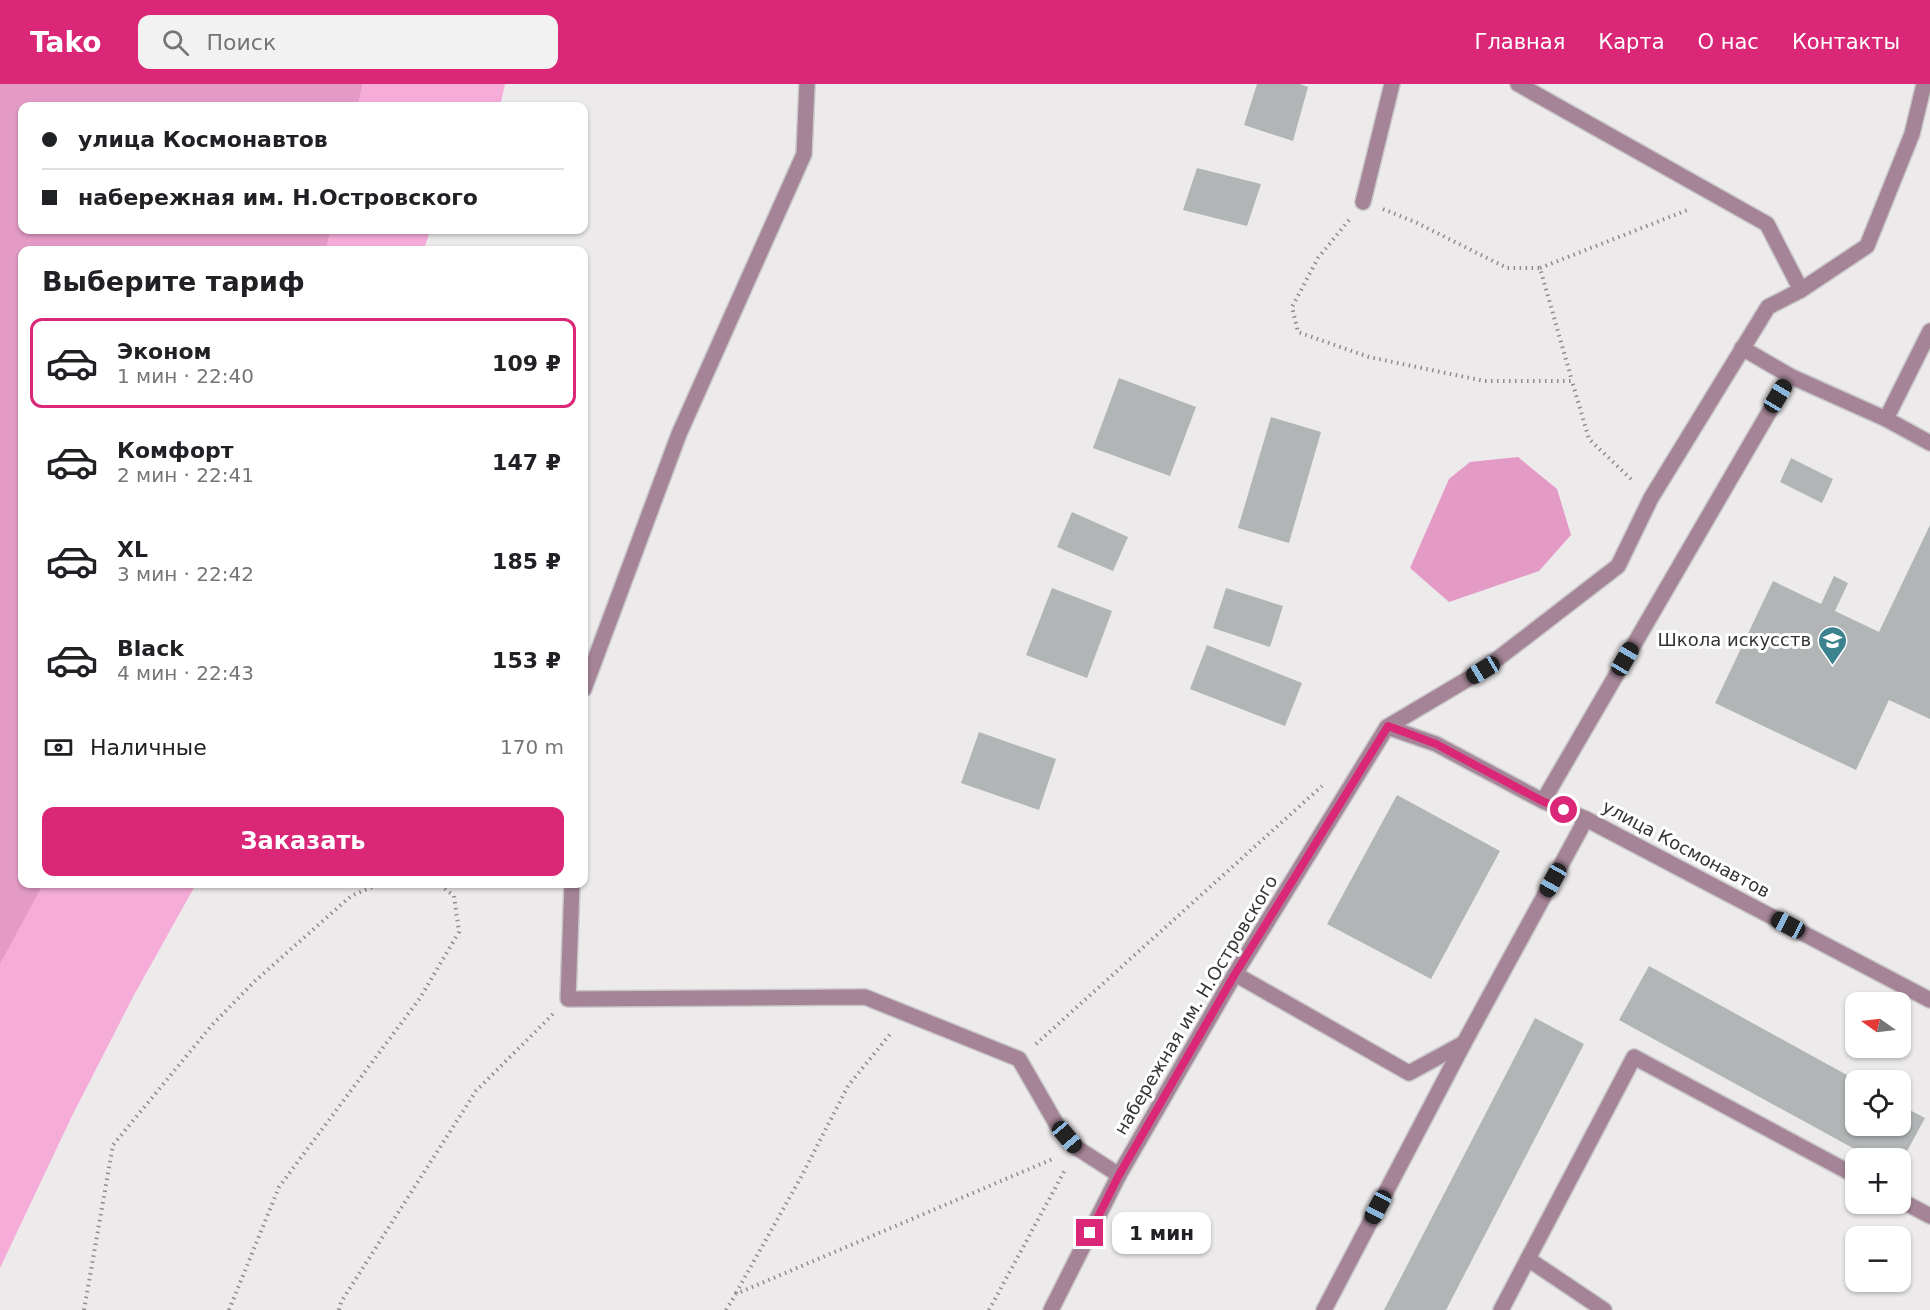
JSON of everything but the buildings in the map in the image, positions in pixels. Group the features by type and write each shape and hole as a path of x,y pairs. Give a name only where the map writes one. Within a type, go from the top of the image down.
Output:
{"street":[{"path":"588,679 679,434 804,154 807,84"},
{"path":"1363,202 1392,84"},
{"path":"1518,84 1767,224 1801,290"},
{"path":"1388,726 1483,670 1618,566 1651,498 1768,307 1801,290 1867,246 1912,134 1924,84"},
{"path":"1886,419 1930,331"},
{"path":"1742,348 1790,376 1886,419 1930,443"},
{"path":"1542,801 1790,376"},
{"name":"улица Космонавтов","path":"1388,726 1436,744 1542,801 1586,819 1930,1000"},
{"name":"набережная им. Н.Островского","path":"1051,1310 1119,1175 1235,974 1388,726"},
{"path":"1324,1310 1464,1043 1586,819"},
{"path":"572,888 568,999 865,997 1020,1059 1057,1125 1077,1148 1119,1175"},
{"path":"1235,974 1409,1073 1464,1043"},
{"path":"1500,1310 1634,1058 1845,1170"},
{"path":"1911,1206 1930,1216"},
{"path":"1528,1258 1604,1310"}],"path":[{"path":"1572,381 1484,381 1369,357 1298,332 1292,307 1318,258 1363,202 1415,222 1507,268 1540,268 1692,208"},
{"path":"1540,268 1589,439 1651,498"},
{"path":"1020,1059 1326,782"},
{"path":"84,1310 113,1145 212,1025 255,981 351,896 370,888"},
{"path":"229,1310 279,1187 420,998 459,932 454,896 444,888"},
{"path":"339,1310 341,1302 476,1090 568,999"},
{"path":"726,1310 800,1179 848,1086 907,1014"},
{"path":"736,1294 1077,1148"},
{"path":"989,1310 1077,1148"}],"shaded area":[{"path":"0,84 363,84 359,102 18,102 18,234 330,234 327,246 18,246 18,888 88,888 76,920 0,981"},
{"path":"363,84 505,84 501,102 359,102"},
{"path":"330,234 401,234 389,242 388,246 327,246"},
{"path":"1518,457 1557,489 1571,535 1539,571 1449,602 1410,568 1449,479 1470,462"},
{"path":"88,888 194,888 134,995 72,1116 0,1268 0,981 76,920"}],"waterway":[{"path":"395,246 399,234"},
{"path":"0,1023 73,888"}],"place":[{"name":"Школа искусcтв","path":"1832,666"}],"route":[{"path":"1090,1233 1119,1175 1235,974 1388,726 1436,744 1542,801 1564,810"}]}
